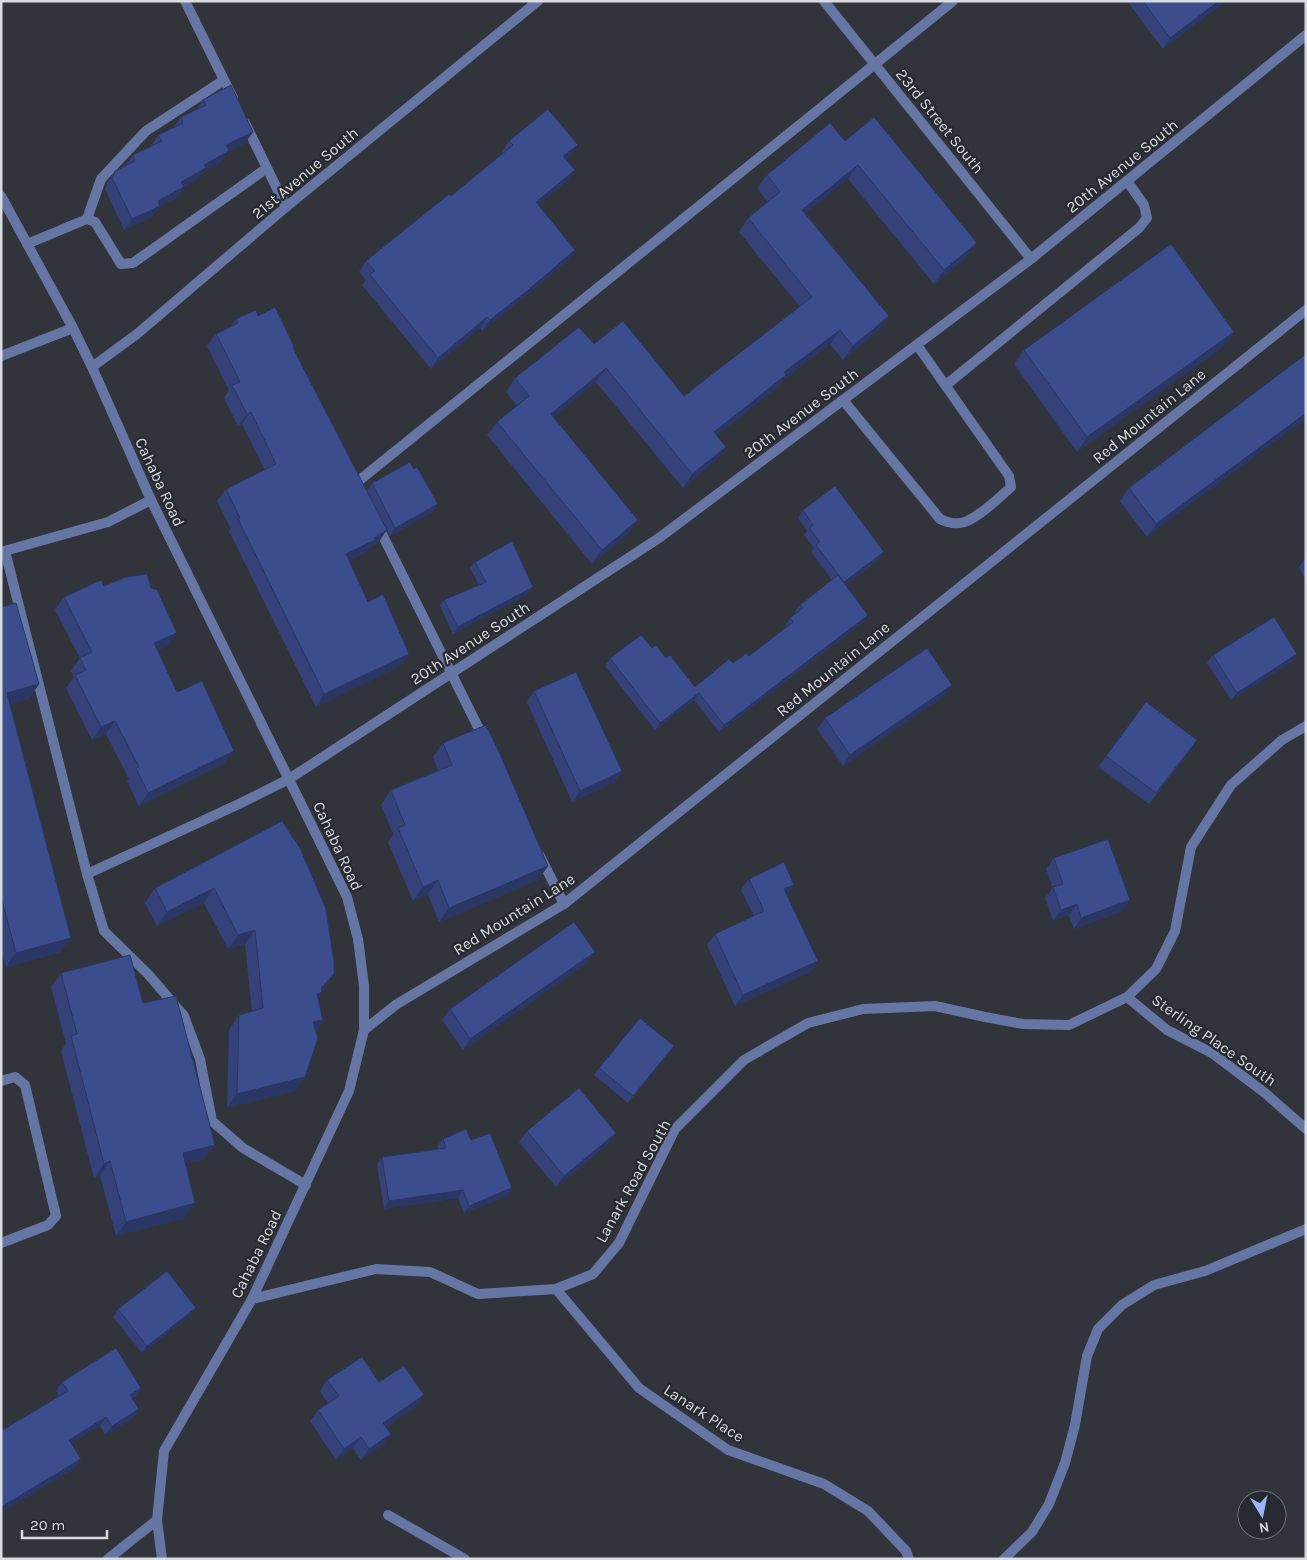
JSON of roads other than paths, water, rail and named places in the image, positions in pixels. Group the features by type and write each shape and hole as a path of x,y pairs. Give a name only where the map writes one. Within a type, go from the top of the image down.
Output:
{"street":[{"path":"185,1 286,207"},
{"name":"21st Avenue South","path":"92,367 137,334 286,207 538,1"},
{"name":"23rd Street South","path":"824,1 1032,259"},
{"path":"356,483 953,1"},
{"name":"20th Avenue South","path":"87,874 239,804 289,778 658,538 1032,259 1306,35"},
{"path":"87,219 101,179 146,131 224,80"},
{"path":"27,244 87,219 95,222 121,264 133,263 267,168"},
{"path":"946,385 1139,228 1147,218 1144,205 1127,181"},
{"name":"Cahaba Road","path":"1,196 73,328 151,500 347,897 358,940 364,986 364,1030 349,1092 252,1299 164,1451 157,1520 162,1559"},
{"name":"Red Mountain Lane","path":"364,1030 397,1004 564,904 1306,310"},
{"path":"1,356 73,328"},
{"path":"843,400 940,519 950,523 961,524 972,519 1007,491 1011,487 1011,482 1009,476 917,345"},
{"path":"151,500 108,522 3,551 87,874 104,931 148,974 184,1016 200,1059 212,1120 242,1148 306,1185"},
{"path":"374,518 486,744"},
{"name":"Lanark Road South","path":"252,1299 376,1269 430,1272 478,1294 556,1289 593,1274 619,1243 675,1129 744,1060 808,1023 863,1009 935,1006 1023,1024 1069,1025 1127,997 1156,969 1175,931 1191,848 1231,784 1282,740 1306,726"},
{"path":"538,851 564,904"},
{"name":"Sterling Place South","path":"1127,997 1167,1030 1212,1053 1227,1064 1265,1093 1306,1129"},
{"path":"1,1081 15,1077 26,1085 56,1216 48,1225 1,1244"},
{"path":"1004,1559 1032,1532 1049,1504 1065,1463 1075,1425 1087,1356 1098,1329 1122,1305 1154,1285 1205,1271 1306,1229"},
{"name":"Lanark Place","path":"556,1289 639,1388 728,1450 824,1484 868,1511 906,1551 909,1559"},
{"path":"388,1515 465,1559"},
{"path":"108,1559 157,1520"}]}
